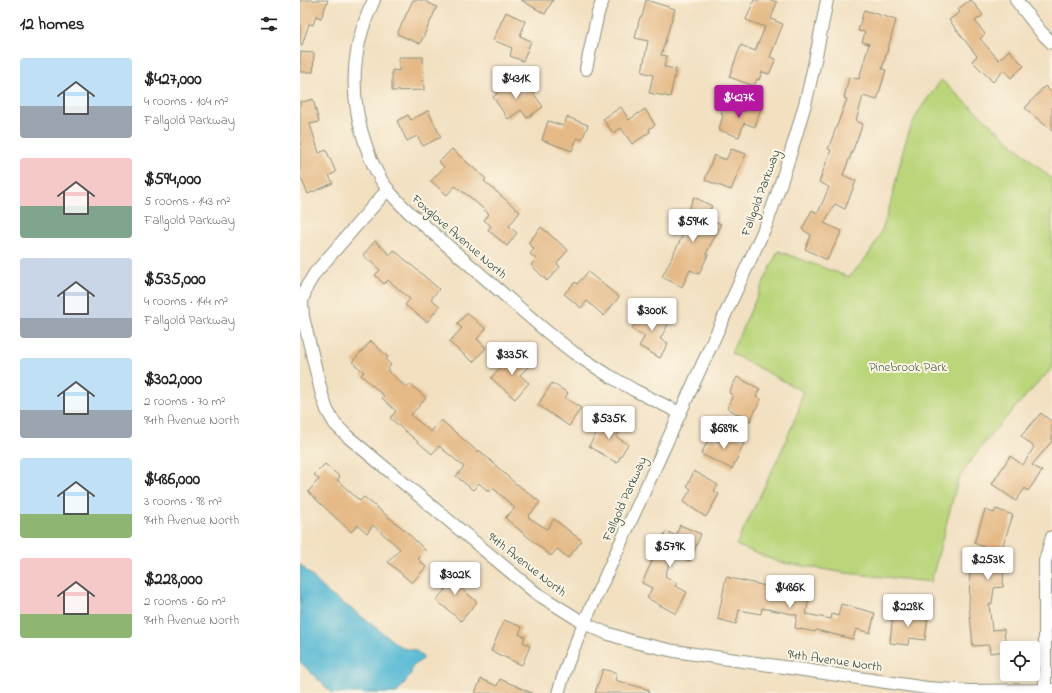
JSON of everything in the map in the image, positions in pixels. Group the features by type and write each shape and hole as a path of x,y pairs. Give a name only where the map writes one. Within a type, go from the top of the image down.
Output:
{"street":[{"name":"Foxglove Avenue North","path":"374,0 363,27 359,44 354,77 354,94 360,128 375,167 388,189 401,205 557,340 608,375 680,413"},
{"path":"586,69 598,13 603,0"},
{"name":"Fallgold Parkway","path":"558,693 568,662 584,623 758,242 783,178 805,104 818,49 827,0"},
{"path":"1016,0 1041,32 1052,43"},
{"name":"94th Avenue North","path":"388,189 315,273 307,286 302,301 303,317 327,410 335,424 347,436 536,594 584,623 606,633 634,642 674,651 927,688 970,691 1049,690"},
{"path":"1049,690 1045,561 1052,537"}],"green space":[{"name":"Pinebrook Park","path":"941,80 1052,179 1052,368 978,450 958,480 931,582 846,573 778,562 736,545 781,452 799,409 802,391 731,353 778,251 849,277 867,256 879,236 885,222 910,129 920,110"}],"water":[{"path":"300,564 329,594 353,610 402,648 415,650 424,658 412,667 411,674 397,693 332,693 300,662"}],"building":[{"path":"300,0 328,0 321,18 316,16 313,25 309,24 302,45 300,45"},
{"path":"413,0 423,0 437,7 420,44 397,34"},
{"path":"521,0 553,0 545,14"},
{"path":"646,0 675,9 661,55 667,56 664,67 676,69 670,97 649,93 653,75 642,72 648,41 635,38"},
{"path":"754,0 771,0 777,2 771,19 783,24 770,57 776,59 769,74 762,72 759,80 757,79 754,86 729,77 741,45 755,51 765,27 746,20"},
{"path":"970,0 983,15 975,21 985,34 980,39 999,60 1009,50 1024,66 1011,78 1004,70 993,82 972,61 977,56 949,20 960,12 958,9"},
{"path":"864,10 896,20 882,69 886,70 877,100 863,96 856,121 863,124 843,175 856,181 845,209 835,204 824,223 842,231 827,260 805,249 811,235 802,229 812,210 818,213 829,187 819,182 831,150 828,149 847,99 844,98 849,77 859,79 869,44 862,42 865,32 858,31"},
{"path":"506,12 525,21 520,36 531,41 523,61 510,56 512,48 493,40"},
{"path":"300,52 314,53 313,72 300,72"},
{"path":"399,57 423,57 424,90 392,91 392,70 399,71"},
{"path":"509,78 521,94 530,88 543,107 527,118 521,110 508,119 493,97 497,94 494,89"},
{"path":"1045,86 1052,93 1052,131 1025,108"},
{"path":"313,99 319,122 310,124 319,153 326,150 336,172 329,176 333,183 308,194 300,176 300,101 303,102"},
{"path":"748,103 761,108 755,127 744,123 739,137 719,130 723,115 721,114 723,106 745,112"},
{"path":"621,107 629,120 645,109 655,125 649,129 650,132 632,144 621,128 613,133 603,119"},
{"path":"428,111 441,137 423,146 417,136 407,141 397,121 408,115 411,120"},
{"path":"567,117 588,125 582,140 577,138 572,151 542,140 548,121 564,126"},
{"path":"452,149 486,179 484,181 520,212 509,226 517,233 507,246 488,230 491,226 484,220 489,214 470,197 455,186 447,195 431,181 444,167 439,162"},
{"path":"731,149 746,154 731,190 705,180 714,155 726,160"},
{"path":"694,197 712,206 706,217 721,224 706,254 708,255 699,274 690,270 682,287 662,277 687,227 682,224"},
{"path":"541,227 568,250 557,263 560,267 547,281 531,265 536,259 530,254 534,249 528,243"},
{"path":"375,241 390,255 394,250 439,289 431,299 440,306 427,322 405,305 410,299 388,280 384,284 375,275 380,270 363,255"},
{"path":"588,272 619,297 604,316 587,301 581,308 564,294 575,282 577,284"},
{"path":"644,308 669,323 660,339 668,343 660,358 639,346 645,336 632,329"},
{"path":"467,313 486,329 477,339 486,348 473,362 449,342 462,328 457,324"},
{"path":"371,341 388,357 386,360 391,365 387,370 407,388 410,384 426,398 411,415 431,432 441,420 478,452 479,450 517,485 540,502 528,517 547,529 554,519 582,541 568,558 557,549 551,556 505,518 515,508 493,488 489,492 479,483 473,490 456,476 464,467 439,446 432,454 390,418 396,411 382,398 384,396 361,375 364,372 352,362"},
{"path":"513,353 528,367 520,375 529,383 515,399 491,378"},
{"path":"737,377 760,389 756,396 761,399 750,421 727,408 733,395 729,393"},
{"path":"552,383 568,393 565,398 581,408 569,426 538,405"},
{"path":"1041,413 1052,422 1052,441 1032,465 1042,471 1028,491 1025,488 1016,501 992,484 1010,456 1023,465 1034,447 1021,436"},
{"path":"606,416 623,427 616,437 628,444 617,463 589,446"},
{"path":"725,432 745,441 732,469 701,454 710,437 720,442"},
{"path":"325,464 340,477 337,480 360,501 364,497 407,532 426,551 418,559 426,567 412,583 388,562 400,549 373,525 367,533 358,525 351,532 308,492 319,479 314,475"},
{"path":"694,471 718,485 714,491 719,494 706,517 683,502 691,489 687,486"},
{"path":"996,509 1013,515 996,565 1004,565 1003,587 994,588 992,604 989,604 992,630 1004,629 1005,641 1000,641 1000,652 990,653 989,645 973,646 969,606 970,571 988,572 989,549 974,543 985,510 994,513"},
{"path":"680,525 701,534 690,561 674,555 665,576 677,583 675,586 687,592 676,614 647,598 652,588 642,583 666,531 676,536"},
{"path":"448,568 465,584 461,588 477,602 461,621 436,600 446,589 437,581"},
{"path":"726,577 766,586 766,588 809,597 806,614 831,619 832,614 838,616 841,604 875,613 870,633 856,629 853,639 816,630 815,632 795,628 797,615 762,608 761,614 739,610 736,624 718,619"},
{"path":"893,612 928,615 925,640 909,638 908,645 890,643"},
{"path":"504,620 522,627 519,634 525,637 523,642 530,646 522,665 491,651"},
{"path":"603,669 617,673 615,680 649,690 649,693 595,693"},
{"path":"481,679 497,686 500,679 532,693 475,693"}]}
